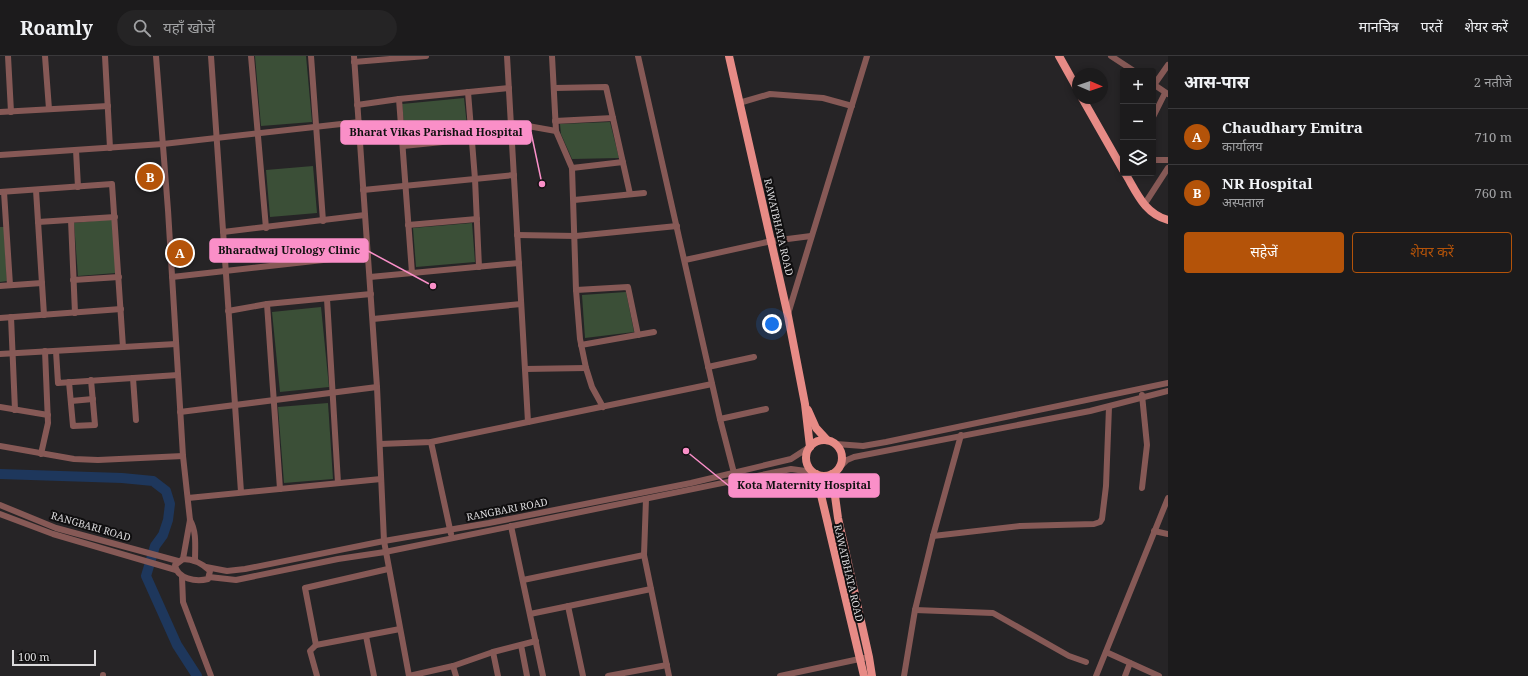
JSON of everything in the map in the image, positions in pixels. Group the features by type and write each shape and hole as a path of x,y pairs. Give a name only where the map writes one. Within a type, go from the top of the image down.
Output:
{"main road":[{"name":"RAWATBHATA ROAD","path":"728,56 772,241 788,316 805,404 809,448"},
{"path":"1058,56 1072,80"},
{"path":"1086,104 1120,163"},
{"path":"1127,176 1144,205 1152,213 1168,220"},
{"name":"RAWATBHATA ROAD","path":"805,404 816,428 827,440"},
{"path":"827,440 836,444 842,459 835,472 822,476 810,469 806,459 809,448 818,441 827,440"},
{"path":"833,491 841,470 847,460"},
{"name":"RAWATBHATA ROAD","path":"835,472 833,491 872,676"},
{"name":"RAWATBHATA ROAD","path":"815,473 864,676"}],"street":[{"path":"8,56 11,112"},
{"path":"45,56 49,109"},
{"path":"105,56 110,148"},
{"path":"156,56 172,277 182,456 190,520 180,560 175,565 176,570 182,577 183,602 210,676"},
{"path":"210,56 241,492"},
{"path":"252,56 266,228"},
{"path":"310,56 323,221"},
{"path":"426,56 354,59 378,387 384,541 388,569 409,676 453,666 493,652 536,641"},
{"path":"507,56 528,422"},
{"path":"552,56 556,131 572,168 576,236 576,290 581,344 592,387 603,406"},
{"path":"638,56 678,226 708,368 734,473"},
{"path":"788,316 811,236 867,56"},
{"path":"1111,56 1129,68"},
{"path":"1156,81 1168,65"},
{"path":"554,88 606,87 630,194"},
{"path":"1156,87 1167,94 1156,112"},
{"path":"358,105 399,99 509,88"},
{"path":"468,92 475,179 479,266"},
{"path":"739,103 770,94 823,98 852,106"},
{"path":"399,99 412,273"},
{"path":"0,112 108,106"},
{"path":"555,121 613,118"},
{"path":"0,155 163,144 359,122"},
{"path":"511,123 556,131"},
{"path":"403,146 472,139"},
{"path":"76,150 78,187"},
{"path":"1156,160 1168,160"},
{"path":"572,168 623,162"},
{"path":"1144,205 1168,168"},
{"path":"364,190 514,175"},
{"path":"10,285 3,225 2,192 112,184 123,347"},
{"path":"36,190 44,315"},
{"path":"574,200 644,193"},
{"path":"223,232 365,215"},
{"path":"38,222 115,217"},
{"path":"408,225 477,219"},
{"path":"71,220 75,313"},
{"path":"517,235 576,236 678,226"},
{"path":"685,260 772,241 811,236"},
{"path":"172,277 368,254"},
{"path":"370,277 519,263"},
{"path":"73,280 119,277"},
{"path":"0,286 42,283"},
{"path":"576,290 628,287 638,335"},
{"path":"228,312 267,304 371,294"},
{"path":"327,299 338,483"},
{"path":"267,304 280,489"},
{"path":"373,318 521,304"},
{"path":"0,318 121,310"},
{"path":"11,317 15,410"},
{"path":"581,344 654,332"},
{"path":"0,354 176,344"},
{"path":"41,454 46,441 48,416 45,351"},
{"path":"56,351 58,382 178,375"},
{"path":"708,368 754,357"},
{"path":"525,369 586,368"},
{"path":"133,378 136,420"},
{"path":"69,382 73,426 95,424 91,380"},
{"path":"836,444 863,446 990,421 1168,383"},
{"path":"380,444 431,442 712,384"},
{"path":"180,412 378,387"},
{"path":"1141,389 1147,445 1142,488"},
{"path":"835,472 847,460 865,455 1109,407 1168,391"},
{"path":"71,401 93,399"},
{"path":"0,407 48,416"},
{"path":"933,536 1020,526 1094,524 1100,522 1102,519 1106,486 1109,407"},
{"path":"720,419 766,409"},
{"path":"990,421 992,429"},
{"path":"944,430 946,438"},
{"path":"904,676 915,610 933,536 961,435"},
{"path":"431,442 453,539"},
{"path":"0,446 74,459 98,460 182,456"},
{"path":"863,446 865,455"},
{"name":"RANGBARI ROAD","path":"2,506 56,528 165,557 195,561 206,567 227,571 245,569 384,541 450,530 684,485 791,459 809,448"},
{"name":"RANGBARI ROAD","path":"182,577 196,580 204,580 209,577 236,580 338,559 453,539 791,469 815,473"},
{"path":"188,498 381,479"},
{"path":"1096,676 1168,498"},
{"path":"646,499 644,555 670,676"},
{"name":"RANGBARI ROAD","path":"0,514 53,534 176,570"},
{"path":"190,520 194,526 195,561"},
{"path":"511,526 543,676"},
{"path":"1154,531 1168,534"},
{"path":"523,580 644,555"},
{"path":"206,567 210,571 209,577"},
{"path":"316,645 305,588 388,569"},
{"path":"530,614 651,589"},
{"path":"568,606 583,676"},
{"path":"915,610 993,613 1069,656 1086,662"},
{"path":"316,676 310,651 316,645 400,630"},
{"path":"366,636 374,676"},
{"path":"521,645 527,676"},
{"path":"493,652 498,676"},
{"path":"1106,652 1159,676"},
{"path":"780,676 869,657"},
{"path":"1125,676 1130,663"},
{"path":"610,676 637,673 667,664"},
{"path":"453,666 456,676"}],"green space":[{"path":"255,56 306,56 312,122 261,126"},
{"path":"464,98 468,135 406,141 402,104"},
{"path":"610,122 619,158 572,159 561,134 560,124"},
{"path":"313,166 317,213 270,217 266,170"},
{"path":"112,219 116,273 78,276 74,223"},
{"path":"472,223 475,262 416,267 413,228"},
{"path":"0,227 4,227 7,281 0,282"},
{"path":"626,292 634,332 585,338 582,295"},
{"path":"321,307 329,387 280,392 272,312"},
{"path":"328,403 333,479 284,483 278,407"}],"waterway":[{"path":"0,474 122,478 153,481 166,491 170,504 168,520 163,535 155,546 146,576 177,645 197,676"}],"place":[{"name":"NR Hospital","path":"150,177"},
{"name":"Bharat Vikas Parishad Hospital","path":"542,184"},
{"name":"Chaudhary Emitra","path":"180,253"},
{"name":"Bharadwaj Urology Clinic","path":"433,286"},
{"name":"Kota Maternity Hospital","path":"686,451"}]}
